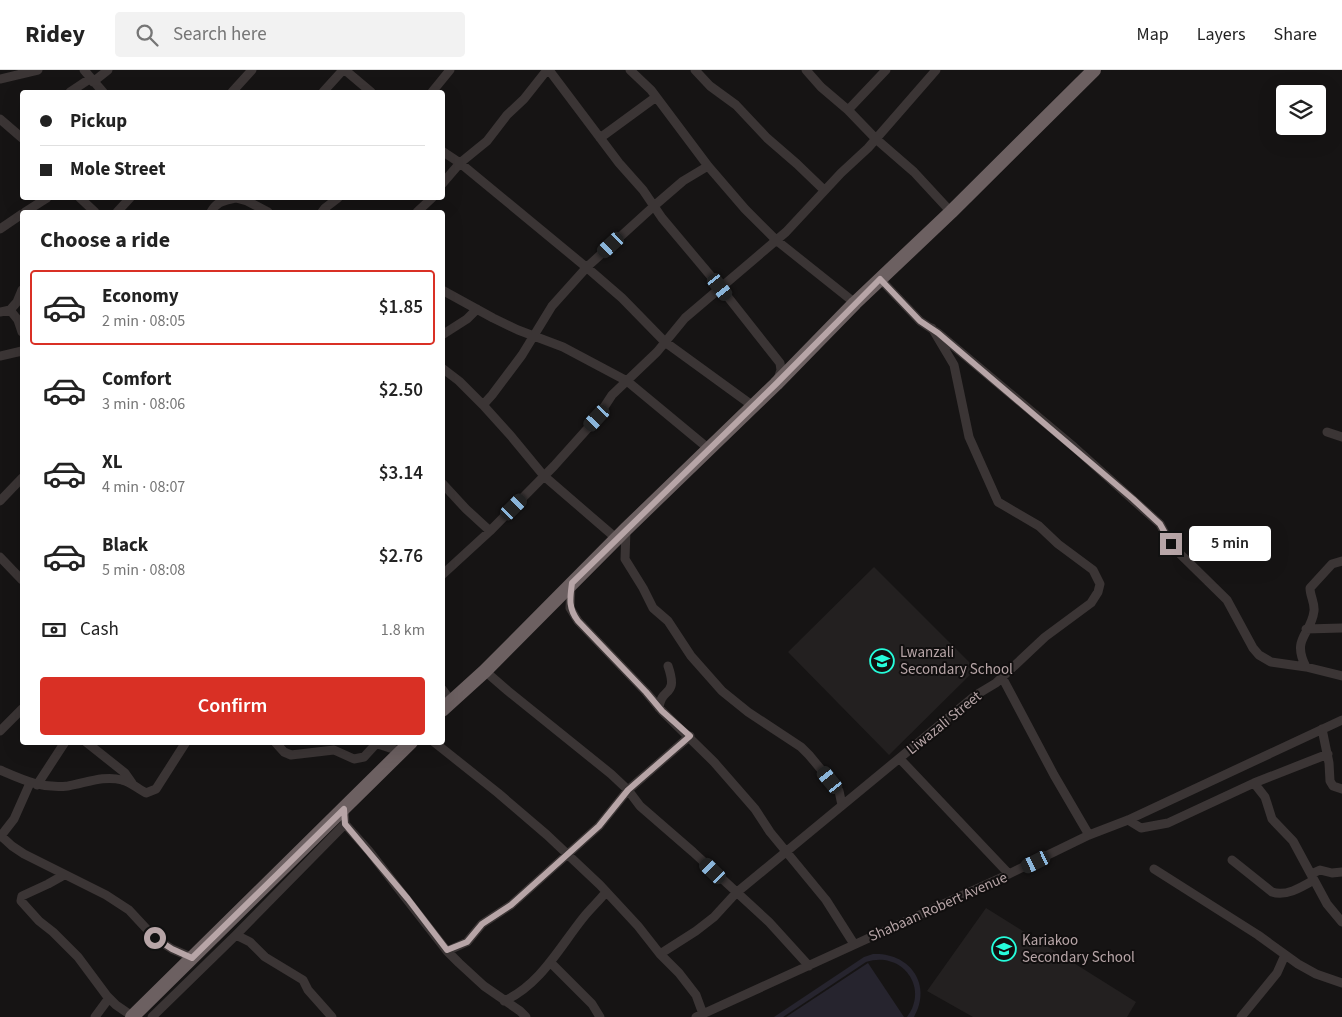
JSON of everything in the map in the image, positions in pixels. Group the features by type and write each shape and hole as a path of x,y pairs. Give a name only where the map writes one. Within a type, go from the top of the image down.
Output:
{"highway":[{"path":"447,706 485,671 621,534 776,384 855,303 951,212 1094,70"},
{"path":"132,1017 406,747"}],"street":[{"path":"0,79 38,70"},
{"path":"84,70 101,90"},
{"path":"74,90 108,70"},
{"path":"234,90 252,70"},
{"path":"434,90 450,70"},
{"path":"445,180 460,163 487,142 507,115 524,99 548,70 780,364 781,370 776,384"},
{"path":"630,70 648,86 708,166 745,209 776,240 855,303"},
{"path":"695,70 710,86 736,105 767,138 824,190"},
{"path":"806,70 821,88 848,110 876,139 914,172 951,212"},
{"path":"848,110 886,70"},
{"path":"445,572 490,531 544,476 597,418 612,395 657,352 685,318 786,232 824,190 876,139 936,70"},
{"path":"325,90 346,71 369,90"},
{"path":"600,138 656,97"},
{"path":"0,119 20,136"},
{"path":"445,153 460,163 587,267 622,298 665,342 753,406"},
{"path":"483,405 509,374 552,306 587,267 683,181 708,166"},
{"path":"29,210 44,200"},
{"path":"82,200 93,210"},
{"path":"120,210 128,200"},
{"path":"212,210 220,201 225,200"},
{"path":"243,200 264,210"},
{"path":"324,210 335,200"},
{"path":"419,210 430,200"},
{"path":"0,229 20,216"},
{"path":"880,279 920,321 932,328 1074,447 1160,524 1171,544 1227,600 1259,656 1271,662 1306,666 1342,676"},
{"path":"445,292 518,330 563,346 627,381 709,449"},
{"path":"0,312 10,310 20,295"},
{"path":"445,333 467,319 477,309"},
{"path":"10,310 20,326"},
{"name":"Liwazali Street","path":"660,954 714,917 736,893 976,695 996,683 1045,637 1091,603 1098,592 1100,584 1093,570 1058,544 1040,526 998,502 969,437 954,365 932,328"},
{"path":"0,356 20,351"},
{"path":"445,370 459,381 483,405 544,476 621,534 625,559 653,608 666,618 691,656 722,692 748,712 805,750 839,791 842,805"},
{"path":"1327,432 1342,437"},
{"path":"0,501 20,485"},
{"path":"445,486 490,531"},
{"path":"0,557 20,578"},
{"path":"1306,666 1300,650 1302,638 1314,610 1311,587 1332,564 1342,561"},
{"path":"572,583 569,601 572,612 659,708 690,736 755,809 770,832 826,900 854,944"},
{"path":"1306,629 1342,628"},
{"path":"659,708 660,702 670,690 673,679 668,666"},
{"path":"485,671 628,790 640,806 693,852 776,930 809,966"},
{"path":"1002,677 1071,806 1089,835"},
{"path":"0,731 20,711"},
{"name":"Shabaan Robert Avenue","path":"700,1016 1342,720"},
{"path":"1322,729 1328,754 1330,781 1333,786 1342,789"},
{"path":"447,950 467,942 482,924 511,905 599,826 628,790 690,736"},
{"path":"63,745 34,784 14,819 0,836 17,850 106,894 129,910 155,938 172,949 192,958"},
{"path":"90,745 125,773 135,787"},
{"path":"0,770 34,784 66,786 89,781 122,779 146,793 156,789 184,745"},
{"path":"278,745 284,752 291,755 334,750 354,759 364,757 372,745"},
{"path":"384,745 406,747"},
{"path":"438,745 486,783 567,854 606,892 638,926 696,995 700,1016"},
{"path":"1128,820 1141,828 1168,823 1254,783 1328,754"},
{"path":"900,759 1009,874"},
{"path":"1254,783 1265,797 1272,819 1293,841 1327,904 1342,922"},
{"path":"344,809 345,824 408,899 447,950 469,973 526,1017"},
{"path":"152,1017 345,824"},
{"path":"1232,860 1272,892 1276,893 1294,891 1320,870 1332,873 1342,872"},
{"path":"1154,869 1316,974 1341,982"},
{"path":"64,874 22,896 21,901 78,958 109,998 132,1017"},
{"path":"504,1001 525,989 550,962 582,919 606,892"},
{"path":"236,935 250,942 266,957 303,980 308,990 332,1017"},
{"path":"1245,1015 1277,973 1285,955"},
{"path":"550,962 592,1004 600,1017"},
{"path":"95,1017 109,998"}],"shaded area":[{"name":"Lwanzali Secondary School","path":"874,567 976,669 889,755 788,652"},
{"name":"Kariakoo Secondary School","path":"986,908 1136,1002 1127,1017 973,1017 927,991"},
{"path":"873,954 897,958 907,964 914,972 919,982 921,993 914,1017 907,1017 913,1006 915,994 913,983 908,974 900,966 890,961 879,960 866,962 783,1017 774,1017 864,957"},
{"path":"868,963 904,1017 786,1017"}],"place":[{"name":"Lwanzali Secondary School","path":"882,661"},
{"name":"Kariakoo Secondary School","path":"1004,949"}],"route":[{"path":"155,938 172,949 192,958 344,809 345,824 408,899 447,950 467,942 482,924 503,912 599,826 628,790 690,736 662,711 578,621 570,608 569,601 572,583 776,384 880,279 920,321 938,333 1133,499 1160,524 1171,544"}]}
